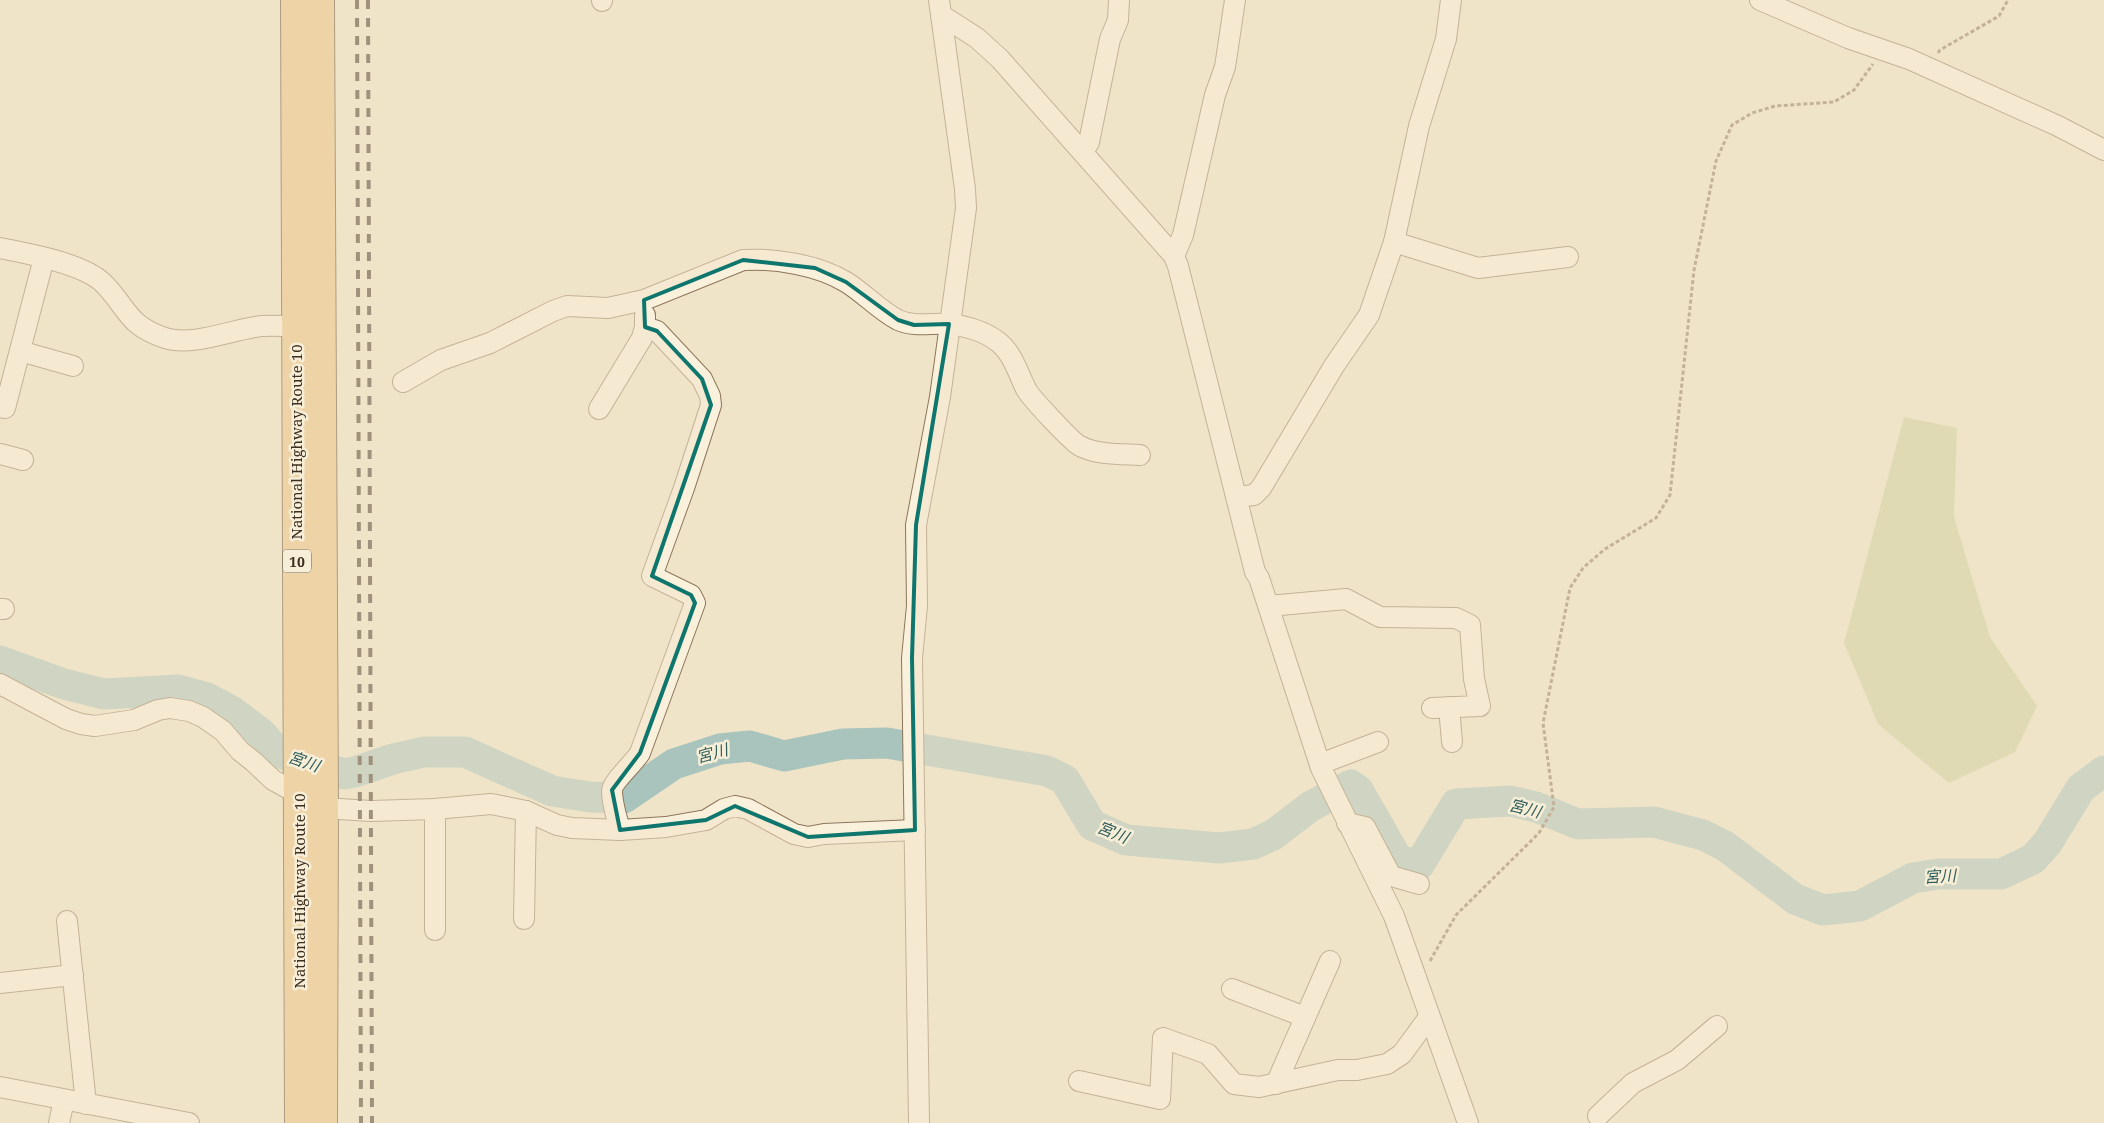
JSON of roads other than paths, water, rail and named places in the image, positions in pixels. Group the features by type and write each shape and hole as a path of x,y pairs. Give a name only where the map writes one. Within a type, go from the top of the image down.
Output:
{"highway":[{"name":"National Highway Route 10","path":"295,0 299,1123"},
{"name":"National Highway Route 10","path":"320,0 323,326 323,1123"}],"street":[{"path":"1083,152 1089,142 1110,39 1118,20 1119,0"},
{"path":"1174,256 1183,236 1215,95 1225,67 1236,0"},
{"path":"1236,497 1254,495 1261,488 1334,366 1368,315 1394,242 1419,126 1446,39 1451,0"},
{"path":"1760,0 1848,38 1929,68 2058,126 2104,150"},
{"path":"939,7 977,38 1000,60 1174,256 1255,572 1259,578 1320,766 1394,916 1468,1123"},
{"path":"919,1123 912,658 916,606 916,525 940,397 966,208 939,7"},
{"path":"1394,242 1478,268 1568,257"},
{"path":"0,248 44,258 89,273 101,282 130,319 141,327 165,338 181,341 265,326 323,326"},
{"path":"0,407 5,408 44,258"},
{"path":"403,382 441,360 490,343 553,311 568,306 608,308 644,300 743,260 760,259 815,268 829,273 846,282 898,320 914,324 949,324 975,330 996,340 1009,352 1027,391 1036,403 1078,446 1094,451 1140,456"},
{"path":"598,409 642,338 645,327 644,300"},
{"path":"620,830 612,790 640,753 695,603 691,595 652,576 684,488 711,405 710,396 702,379 657,330 645,327"},
{"path":"20,351 73,366"},
{"path":"0,454 23,460"},
{"path":"1268,606 1346,599 1380,617 1456,618 1470,625 1474,679 1480,706 1441,708 1452,742"},
{"path":"0,684 66,720 88,725 106,725 134,720 164,709 189,711 204,717 224,732 240,751 272,780 324,808 371,811 434,809 491,804 526,811 558,825 572,828 620,830 666,827 706,820 724,809 734,806 748,809 794,834 808,837 824,834 915,830"},
{"path":"1320,766 1378,742"},
{"path":"434,809 435,930"},
{"path":"524,919 526,811"},
{"path":"1344,815 1365,827 1391,876 1419,884"},
{"path":"67,921 86,1104"},
{"path":"1276,1084 1330,961"},
{"path":"0,983 73,975"},
{"path":"1232,989 1305,1017"},
{"path":"1079,1081 1160,1099 1163,1038 1208,1054 1234,1084 1259,1087 1338,1070 1357,1070 1387,1064 1402,1054 1430,1017"},
{"path":"1599,1121 1633,1083 1677,1060 1717,1026"},
{"path":"0,1087 189,1123"},
{"path":"59,1123 64,1100"}],"waterway":[{"name":"宮川","path":"0,661 64,684 104,694 178,690 207,698 233,712 262,734 277,752 344,774 424,752 465,752 552,791 590,797 624,798 674,764 720,749 750,746 784,756 843,744 887,743 1047,771 1065,780 1092,825 1126,840 1220,848 1253,844 1273,835 1311,806 1351,785 1358,790 1398,860 1419,865 1456,804 1510,801 1536,807 1578,824 1654,822 1703,835 1725,846 1795,899 1823,910 1860,906 1913,878 1938,874 2001,874 2033,859 2048,842 2081,788 2104,771"}],"railway":[{"path":"357,0 361,1123"},
{"path":"368,0 372,1123"}]}
